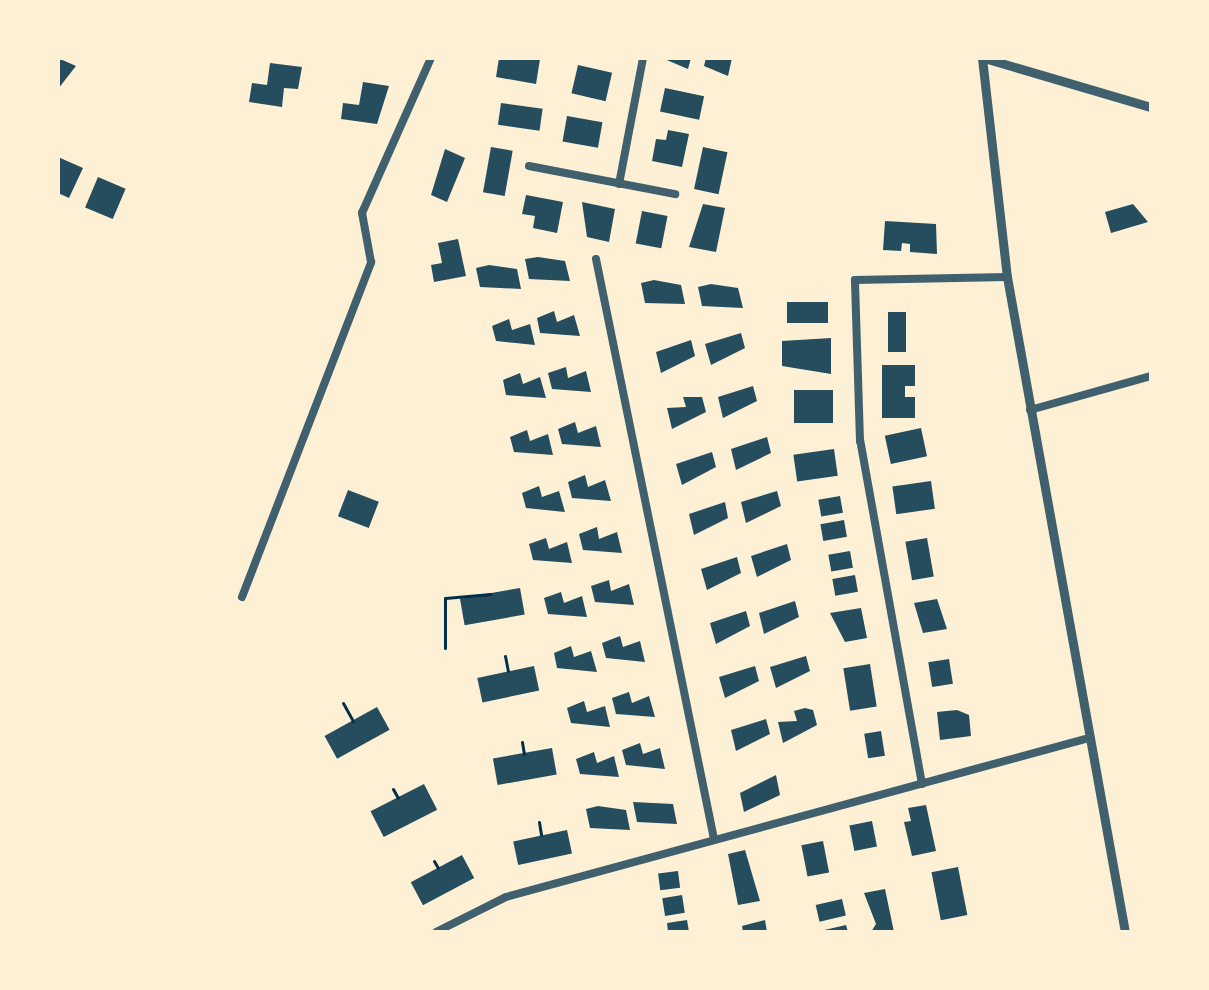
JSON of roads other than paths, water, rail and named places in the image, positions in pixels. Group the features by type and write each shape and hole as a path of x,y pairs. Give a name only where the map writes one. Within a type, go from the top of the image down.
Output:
{"street":[{"path":"242,597 371,262 362,213 431,58"},
{"path":"619,184 643,58"},
{"path":"1125,932 1085,739 1007,277 983,58 1151,107"},
{"path":"529,166 675,194"},
{"path":"596,259 714,839"},
{"path":"922,784 860,441 855,280 1007,277"},
{"path":"1030,410 1151,376"},
{"path":"436,932 506,897 1085,739"}]}
